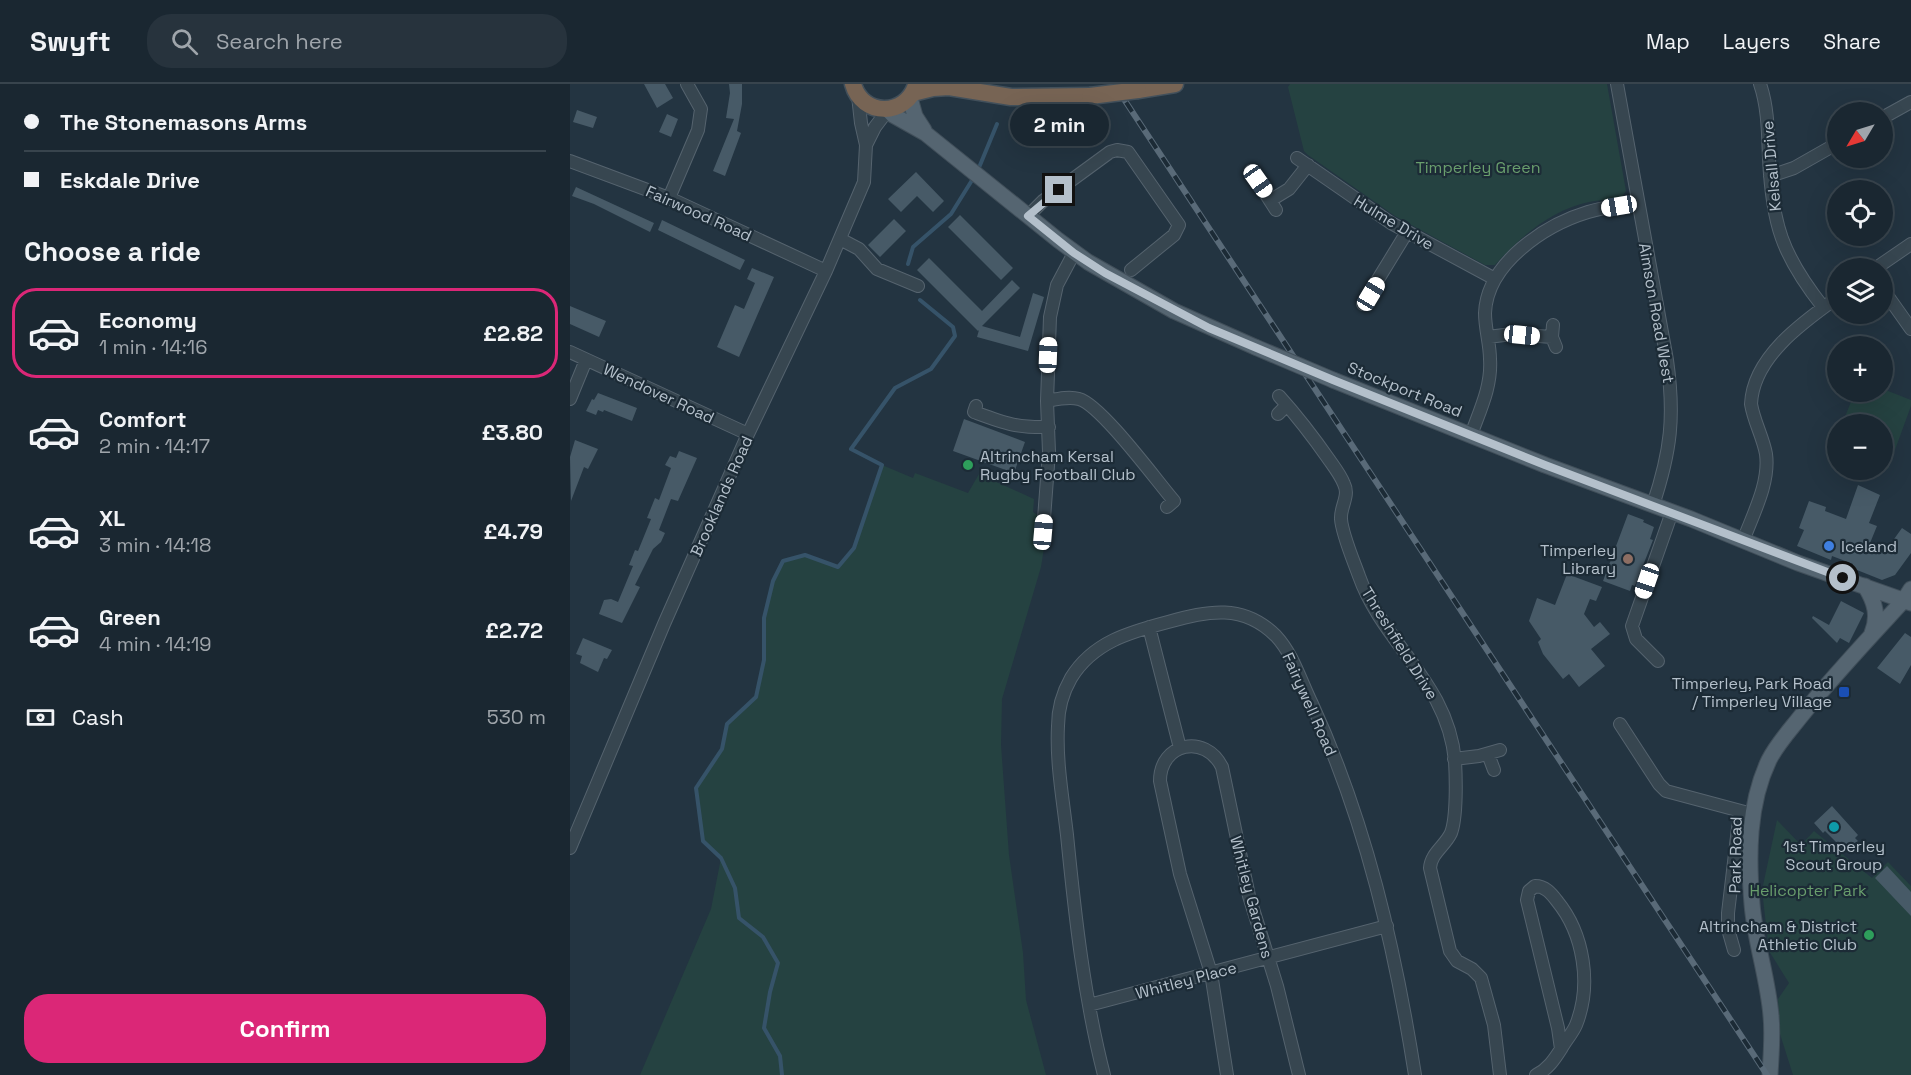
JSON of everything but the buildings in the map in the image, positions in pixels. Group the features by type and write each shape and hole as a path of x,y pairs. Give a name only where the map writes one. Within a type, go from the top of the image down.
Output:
{"highway":[{"path":"855,90 872,108 888,110 896,108 913,92 933,88 949,87 1011,97 1090,96 1175,84"}],"main road":[{"name":"Stockport Road","path":"913,92 918,123 925,133"},
{"name":"Stockport Road","path":"888,110 925,133 1074,253 1154,300 1255,347 1471,435 1743,541 1865,586 1909,597"},
{"path":"1865,586 1876,610 1875,626 1870,636"},
{"name":"Park Road","path":"1770,1068 1771,1015 1756,944 1746,812 1778,746 1870,636 1909,597"}],"street":[{"path":"669,198 698,130 701,109 687,84"},
{"name":"Aimson Road West","path":"1617,84 1672,399 1667,462 1653,505"},
{"name":"Kelsall Drive","path":"1760,84 1766,109 1774,213 1781,238 1799,275 1823,307"},
{"name":"Brooklands Road","path":"570,848 664,624 748,434 826,271 864,182 866,145 855,90"},
{"path":"1893,112 1911,102"},
{"name":"Brooklands Road","path":"866,145 874,127 888,110"},
{"path":"1770,176 1794,168 1827,149"},
{"path":"1028,216 1043,201 1110,152 1117,150 1128,152 1179,225 1174,235 1131,270"},
{"name":"Hulme Drive","path":"1297,158 1383,218 1496,279"},
{"name":"Fairwood Road","path":"570,161 669,198 826,271"},
{"path":"1251,171 1274,205 1308,165"},
{"path":"1471,435 1489,381 1490,359 1485,314 1496,279 1521,249 1554,227 1590,211 1638,202"},
{"path":"1363,305 1407,232"},
{"path":"840,239 859,249 877,269 918,286"},
{"path":"1891,258 1911,244"},
{"path":"1043,532 1049,452 1047,401 1049,332 1053,300 1061,275 1074,253"},
{"path":"1743,541 1764,484 1766,465 1766,454 1751,404 1753,388 1764,365 1785,340 1827,304"},
{"path":"1893,304 1911,329"},
{"path":"1488,337 1512,334 1554,336"},
{"name":"Wendover Road","path":"570,352 748,434"},
{"path":"570,399 586,360"},
{"path":"1047,401 1072,397 1088,402 1174,501 1167,507"},
{"name":"Threshfield Drive","path":"1281,405 1308,430 1343,481 1346,491 1341,520 1359,578 1378,614 1435,696 1448,730 1455,759 1452,829 1447,841 1433,856 1430,868 1450,951 1457,961 1476,972 1483,982 1494,1025 1500,1075"},
{"path":"976,406 974,412 1004,423 1022,428 1049,427"},
{"path":"1658,661 1636,639 1632,626 1672,512"},
{"name":"Fairywell Road","path":"1104,1075 1089,1005 1064,814 1058,736 1063,697 1069,683 1088,657 1111,640 1204,612 1226,612 1256,621 1277,638 1289,656 1337,766 1357,822 1387,927 1405,1010 1415,1075"},
{"path":"1149,627 1180,748 1172,752 1163,763 1160,781 1180,874 1211,973 1227,1075"},
{"path":"1620,724 1659,784 1666,791 1746,812"},
{"name":"Whitley Gardens","path":"1180,748 1194,746 1204,748 1214,755 1222,767 1249,896 1284,1010 1299,1075"},
{"path":"1455,759 1494,752 1494,770"},
{"name":"Park Road","path":"1734,950 1728,929 1728,913 1746,812"},
{"path":"1536,1075 1548,1067 1571,1035 1579,1016 1584,986 1584,964 1578,940 1569,919 1546,888 1539,886 1529,891 1527,900 1558,1028 1560,1049"},
{"name":"Whitley Place","path":"1089,1005 1387,927"}],"green space":[{"name":"Timperley Green","path":"1290,84 1607,84 1626,191 1622,197 1589,202 1562,211 1537,226 1495,265 1485,265 1395,216 1308,155 1304,151 1288,87"},
{"path":"1893,393 1911,400 1911,406 1893,455 1893,414 1846,414 1851,402 1893,402"},
{"path":"882,465 913,478 915,473 968,493 979,474 1034,499 1033,512 1048,523 1041,567 1002,699 1001,745 1009,855 1023,953 1026,1000 1046,1075 640,1075 711,909 721,858 703,841 696,788 722,749 727,724 756,697 764,660 764,618 773,581 783,561 805,555 838,567 854,548"},
{"name":"Altrincham & District Athletic Club","path":"1777,820 1801,845 1814,831 1872,878 1888,862 1911,886 1911,1075 1793,1075 1780,1034 1778,999 1789,983 1769,951 1762,890"}],"waterway":[{"path":"978,170 997,124"},
{"path":"908,264 913,247 951,214 974,177"},
{"path":"782,1075 780,1056 764,1028 778,963 763,937 739,918 735,888 721,858 703,841 696,788 722,749 727,724 756,697 764,660 764,618 773,581 783,561 805,555 838,567 854,548 882,465 851,449 895,388 931,369 955,336 953,327 920,300"}],"railway":[{"path":"1114,84 1767,1075"}],"place":[{"name":"Altrincham Kersal Rugby Football Club","path":"968,465"},
{"name":"Iceland","path":"1829,546"},
{"name":"Timperley Library","path":"1628,559"},
{"name":"Timperley, Park Road / Timperley Village","path":"1844,692"},
{"name":"1st Timperley Scout Group","path":"1834,827"},
{"name":"Altrincham & District Athletic Club","path":"1869,935"}],"route":[{"path":"1059,190 1043,201 1028,216 1074,253 1134,290 1174,311 1333,380 1545,465 1672,512 1798,563 1843,578"}],"park label":[{"name":"Helicopter Park","path":"1808,890"}]}
